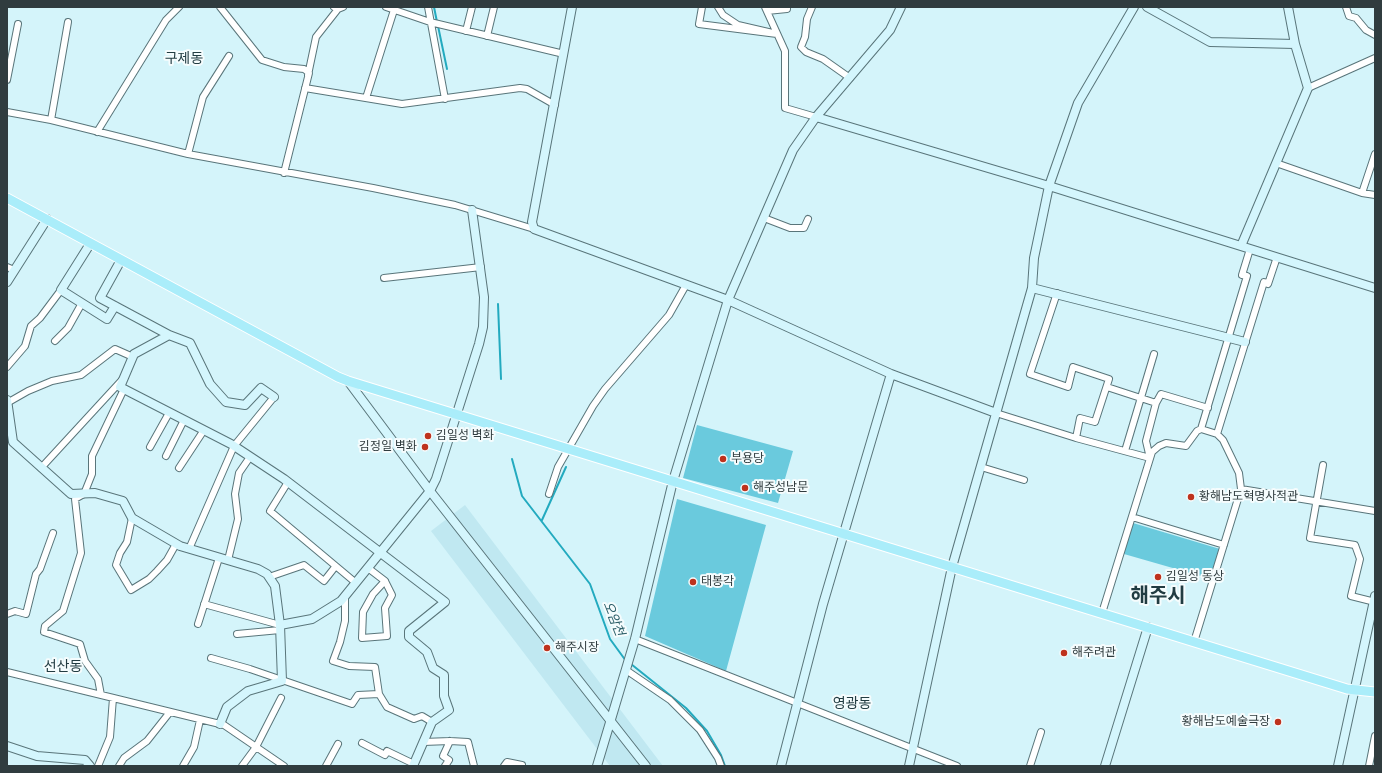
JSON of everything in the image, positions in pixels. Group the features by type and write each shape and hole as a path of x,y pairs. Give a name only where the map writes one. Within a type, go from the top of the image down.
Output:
{"main road":[{"path":"7,198 90,244 348,381 457,413 1354,691 1375,692"}],"street":[{"path":"98,132 166,20 179,7"},
{"path":"220,7 262,60 284,67 304,69 309,73"},
{"path":"386,7 430,22 564,54"},
{"path":"428,7 446,99"},
{"path":"466,31 472,7"},
{"path":"487,36 494,7"},
{"path":"534,229 532,222 555,105 572,7"},
{"path":"702,7 699,24 777,34"},
{"path":"718,7 723,15 738,25 777,34"},
{"path":"787,7 787,9 766,9 785,51 785,108 1048,186 1375,288"},
{"path":"812,7 807,19 805,37 801,46 806,52 823,59 850,78"},
{"path":"597,766 635,639 673,481 728,300 793,150 816,117 890,30 901,7"},
{"path":"909,766 952,566 1032,288 1034,258 1048,186 1075,109 1134,7"},
{"path":"1147,7 1210,42 1295,44"},
{"path":"1241,246 1308,88 1295,44 1288,7"},
{"path":"1346,7 1349,16 1356,18 1366,30 1375,36"},
{"path":"284,173 309,73 316,37 338,8"},
{"path":"366,98 394,10"},
{"path":"52,120 68,22"},
{"path":"7,80 18,24"},
{"path":"188,154 203,97 229,56"},
{"path":"1308,88 1375,58"},
{"path":"305,88 402,104 520,88 527,89 555,105"},
{"path":"7,112 52,120 127,140 150,143 188,154 408,195 472,210 534,229 728,300 891,374 996,413 1076,438 1150,458"},
{"path":"1362,193 1375,154"},
{"path":"1276,163 1362,193 1375,195"},
{"path":"236,634 280,628 312,619 341,601 430,491 436,479 483,326 484,297 481,266 472,210"},
{"path":"764,218 790,228 804,228 808,219"},
{"path":"7,282 10,268 47,219"},
{"path":"7,366 25,346 31,326 40,318 61,290 90,244"},
{"path":"1102,613 1150,458 1156,448 1166,443 1186,446 1197,431 1201,429 1247,276 1242,275 1250,249"},
{"path":"1217,434 1264,282 1268,284 1277,257"},
{"path":"121,260 100,298 169,335 190,343 210,384 226,402 245,405 262,388 274,397 234,446 189,549"},
{"path":"384,278 481,266"},
{"path":"549,494 558,467 601,395 668,315 686,285"},
{"path":"1032,288 1057,293 1245,342"},
{"path":"61,290 107,319 115,306"},
{"path":"1057,293 1030,374 1068,387 1073,367 1109,379 1095,422 1080,418 1076,438"},
{"path":"55,341 68,328 82,303"},
{"path":"169,335 134,354 120,387 234,446 288,482 445,602 409,631 409,637 427,652 433,668 444,675 444,696 449,710 432,722 413,765 387,751 385,755 362,743"},
{"path":"8,404 28,391 52,381 81,375 115,349 133,358"},
{"path":"1125,451 1154,354"},
{"path":"781,766 823,604 891,374"},
{"path":"41,468 124,378"},
{"path":"348,381 430,491 646,766"},
{"path":"1107,387 1156,403"},
{"path":"101,695 98,679 85,661 80,644 44,632 46,626 63,611 81,553 74,499 84,494 92,474 92,456 124,389"},
{"path":"1150,458 1146,441 1156,403 1161,394 1208,408"},
{"path":"7,400 8,416 13,442 71,494 95,493 123,501 132,518 176,544 258,569 269,577 275,586 280,628 282,681"},
{"path":"150,447 169,413"},
{"path":"166,456 184,420"},
{"path":"1194,642 1241,489 1239,473 1223,440 1217,434 1201,429"},
{"path":"179,468 204,430"},
{"path":"228,560 238,519 236,494 239,473 250,457"},
{"path":"1323,465 1318,502 1310,538 1355,545 1360,559 1351,596 1375,600 1338,766"},
{"path":"981,467 1024,480"},
{"path":"288,482 270,511 335,567 356,583"},
{"path":"1241,489 1375,511"},
{"path":"1132,517 1224,545"},
{"path":"132,518 127,542 120,553 116,565 131,590 149,580 167,560 176,544"},
{"path":"7,614 15,611 26,614 36,574 40,570 53,533"},
{"path":"198,624 219,558"},
{"path":"269,577 304,565 324,581 335,567"},
{"path":"368,568 385,581 392,595 385,608 387,636 362,638 363,612 373,594 385,581"},
{"path":"345,596 345,621 340,642 333,661 349,666 375,667 379,694 387,707 414,719 422,716 432,722"},
{"path":"204,604 280,628"},
{"path":"1105,766 1148,627"},
{"path":"635,639 957,766"},
{"path":"211,658 352,704 358,695 379,694"},
{"path":"626,670 670,700 700,730 718,758 721,766"},
{"path":"7,672 220,724 284,766"},
{"path":"220,724 227,707 248,691 282,681"},
{"path":"98,766 110,737 114,698"},
{"path":"242,766 256,747 281,698"},
{"path":"119,766 124,758 146,741 170,712"},
{"path":"183,766 194,747 200,720"},
{"path":"1030,766 1041,732"},
{"path":"1369,766 1375,736"},
{"path":"445,766 449,760 443,756 450,741"},
{"path":"423,742 468,742 474,766"},
{"path":"326,766 338,744"},
{"path":"7,746 37,756 85,760 90,766"},
{"path":"504,766 507,762 522,765"}],"shaded area":[{"path":"697,425 793,451 778,503 683,478"},
{"path":"677,499 766,525 726,671 645,636"},
{"name":"해주시장","path":"465,505 663,766 610,766 431,531"},
{"path":"1133,523 1220,549 1211,579 1124,554"}],"waterway":[{"path":"434,7 437,22"},
{"path":"438,26 447,69"},
{"path":"498,304 501,379"},
{"name":"오암천","path":"512,459 522,496 590,584 610,639 626,661"},
{"path":"542,520 566,467"},
{"name":"오암천","path":"631,664 686,708 707,731 721,755 725,766"}],"place":[{"name":"김일성 벽화","path":"428,436"},
{"name":"김정일 벽화","path":"425,447"},
{"name":"부용당","path":"723,459"},
{"name":"해주성남문","path":"745,488"},
{"name":"황해남도혁명사적관","path":"1191,497"},
{"name":"김일성 동상","path":"1158,577"},
{"name":"태봉각","path":"693,582"},
{"name":"해주시장","path":"547,648"},
{"name":"해주려관","path":"1064,653"},
{"name":"황해남도예술극장","path":"1278,722"}],"district":[{"name":"구제동","path":"184,59"},
{"name":"해주시","path":"1158,597"},
{"name":"선산동","path":"63,667"},
{"name":"영광동","path":"852,704"}]}
